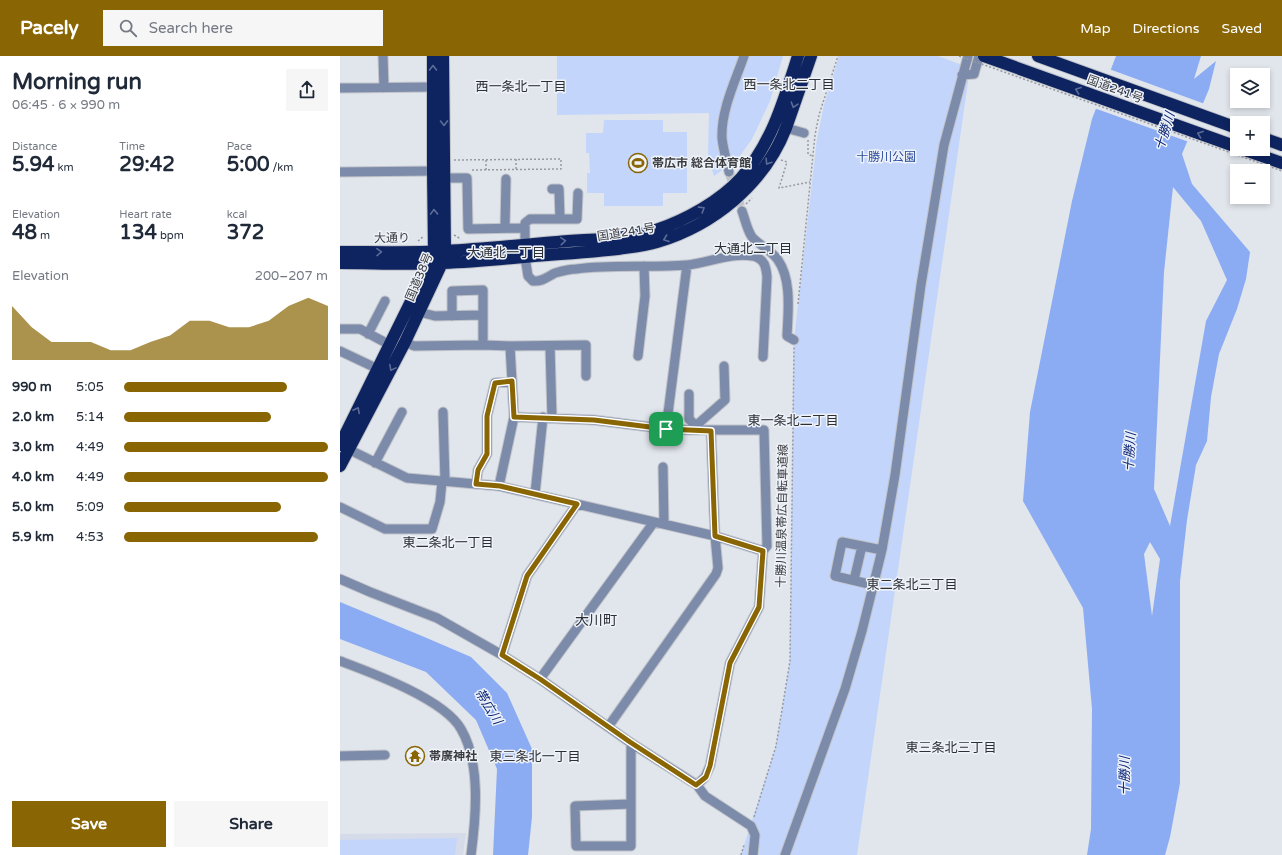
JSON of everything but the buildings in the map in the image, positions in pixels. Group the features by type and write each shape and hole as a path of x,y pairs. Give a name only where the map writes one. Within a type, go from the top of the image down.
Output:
{"highway":[{"name":"国道38号","path":"344,447 405,342 442,263 433,171 433,56"},
{"name":"国道38号","path":"340,466 344,447 378,369 430,263 440,251 444,178 443,56"},
{"name":"国道241号","path":"781,125 781,110 798,56"},
{"name":"国道241号","path":"442,263 593,252 639,246 656,242 696,227 714,216 736,199 756,179 768,163 781,125 810,56"},
{"name":"国道241号","path":"984,56 1230,144"},
{"name":"国道241号","path":"1038,56 1230,125"},
{"name":"国道241号","path":"440,251 460,244 524,244 634,235 656,230 679,221 702,209 729,190 754,162 772,132 781,125"},
{"path":"1270,140 1282,144"},
{"path":"1261,156 1282,164"},
{"name":"大通り","path":"340,252 440,251"},
{"name":"大通り","path":"340,264 442,263"}],"street":[{"path":"383,56 384,88"},
{"path":"729,172 722,138 724,120 727,104 744,56"},
{"path":"786,855 845,689 862,631 882,550 921,285 944,145 968,56"},
{"path":"962,75 974,74 979,56"},
{"path":"340,88 433,88"},
{"path":"781,125 804,133"},
{"path":"340,172 433,171"},
{"path":"444,178 467,178 468,229 525,228"},
{"path":"506,179 506,228"},
{"path":"552,190 559,189 560,219"},
{"path":"578,193 577,219 530,219 525,222 525,257 528,276 533,281 538,282 554,274 575,269 607,266 688,265 714,259 754,256 761,259 766,265 767,277 763,358"},
{"path":"742,211 752,236 777,259 783,270 786,285 788,336 794,340"},
{"path":"666,429 688,265"},
{"path":"638,356 645,296 644,266"},
{"path":"452,316 452,291 482,290 483,345"},
{"path":"368,334 385,301"},
{"path":"420,312 435,316 482,315"},
{"path":"340,329 360,329 390,345"},
{"path":"405,342 414,346 586,345 586,376"},
{"path":"500,486 514,417 510,346"},
{"path":"535,494 547,417 550,346"},
{"path":"340,350 378,369"},
{"path":"693,428 725,400 724,366"},
{"path":"476,484 478,470 487,454 487,416 495,383 512,381"},
{"path":"689,394 689,419 693,428"},
{"path":"375,463 402,412"},
{"path":"340,507 385,529 432,529 440,502 444,481 443,412"},
{"path":"514,417 547,417 594,420 666,429 693,428 711,431 764,430 767,546 763,551 759,607 730,663 710,766 706,777 696,785"},
{"path":"608,727 716,574 718,568 715,536 711,431"},
{"path":"344,447 407,478 500,486 715,536 763,551"},
{"path":"663,467 664,524"},
{"path":"502,655 527,576 577,504"},
{"path":"540,679 654,522"},
{"path":"873,585 835,576 842,542 882,550"},
{"path":"854,580 862,546"},
{"path":"340,579 437,618 502,655 540,679 630,742 696,785 704,796 751,826 756,835 753,855"},
{"path":"340,661 384,677 430,701 449,714 461,728 472,757 474,781 475,824 471,855"},
{"path":"630,742 631,804 631,846 576,846 576,806 631,804"},
{"path":"340,756 385,755"}],"path":[{"path":"797,309 815,135 819,115 838,56"},
{"path":"959,56 1282,171"},
{"path":"804,133 809,141 808,154 812,156"},
{"path":"516,159 516,169"},
{"path":"454,160 561,159 561,168 470,170"},
{"path":"486,160 486,170"},
{"path":"781,160 787,162 779,188 810,182"},
{"name":"十勝川温泉帯広自転車道線","path":"741,855 776,746 790,661 794,340"}],"shaded area":[{"path":"466,833 463,855 340,855 340,834"}],"green space":[{"path":"557,56 783,56 770,101 752,139 737,160 714,176 708,157 709,113 557,115"},
{"name":"十勝川公園","path":"839,56 938,56 970,68 857,855 741,855 776,746 790,661 794,340 817,139 824,105"},
{"name":"帯広市 総合体育館","path":"604,120 663,120 663,132 687,132 687,193 663,193 663,206 604,206 604,193 587,193 587,173 590,173 589,153 586,153 586,133 603,133"},
{"path":"457,838 455,855 340,855 340,840"}],"water":[{"name":"十勝川","path":"1116,56 1201,56 1194,79 1216,61 1209,89 1182,154 1192,184 1250,252 1246,279 1237,309 1219,354 1211,397 1207,441 1196,465 1187,520 1180,581 1180,783 1170,837 1165,855 1087,855 1091,829 1092,709 1083,608 1023,501 1030,412 1072,201 1092,119","holes":["1173,187 1201,221 1227,280 1206,321 1170,526 1154,489 1164,272","1150,542 1160,559 1152,616 1144,554"]},
{"name":"帯広川","path":"340,602 471,657 507,693 532,749 532,817 528,855 493,855 497,769 476,720 426,672 340,639"}],"pier":[{"path":"1109,69 1205,104 1189,142 1094,108"}],"tunnel":[{"path":"729,172 742,211"}],"place":[{"name":"帯広市 総合体育館","path":"638,163"},
{"name":"帯廣神社","path":"415,756"}],"district":[{"name":"西一条北二丁目","path":"789,84"},
{"name":"西一条北一丁目","path":"521,86"},
{"name":"大通北二丁目","path":"753,248"},
{"name":"大通北一丁目","path":"506,252"},
{"name":"東一条北二丁目","path":"793,420"},
{"name":"東二条北一丁目","path":"448,542"},
{"name":"東二条北三丁目","path":"912,584"},
{"name":"大川町","path":"596,620"},
{"name":"東三条北三丁目","path":"951,747"},
{"name":"東三条北一丁目","path":"535,756"}],"route":[{"path":"512,381 514,417 594,420 666,429 711,431 715,536 763,551 759,607 730,663 710,766 706,777 696,785 630,742 540,679 502,655 527,576 577,504 500,486 476,484 478,470 487,454 487,416 495,383 512,381"}]}
